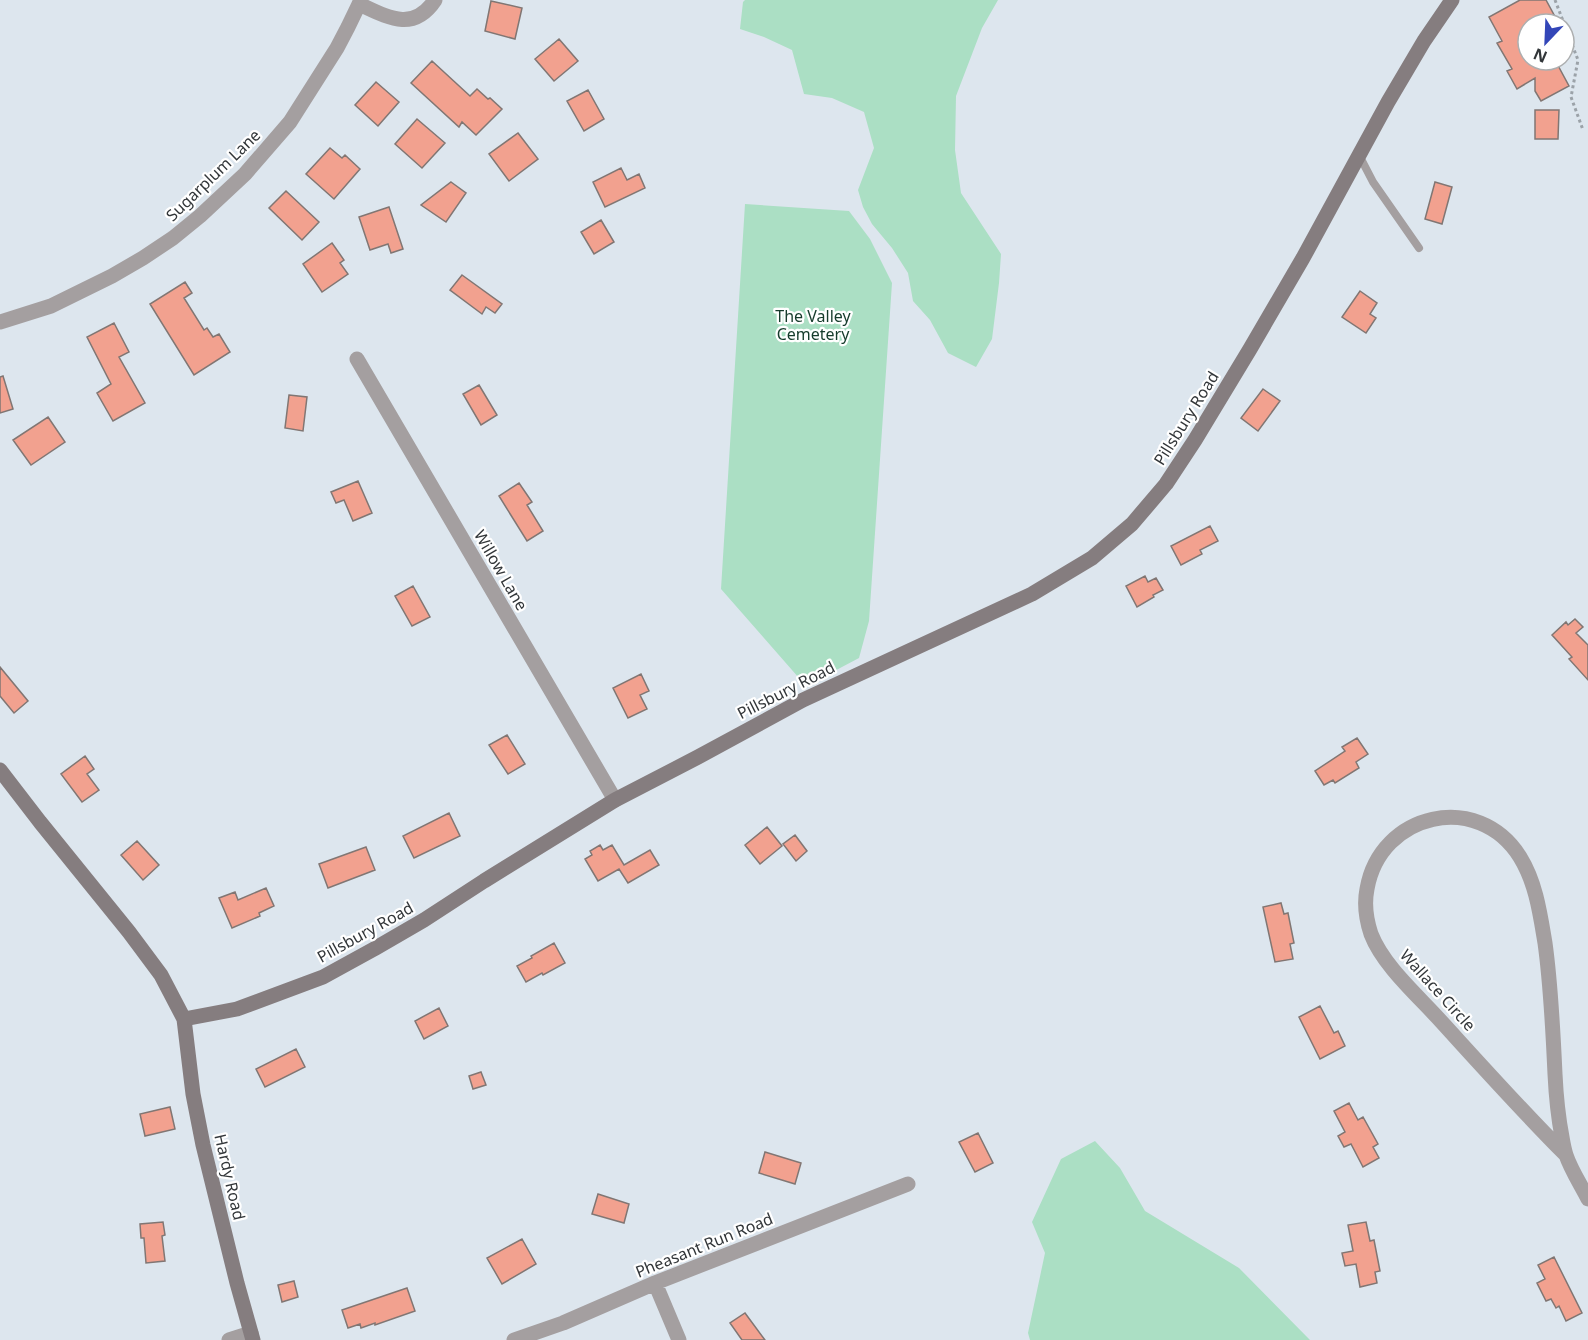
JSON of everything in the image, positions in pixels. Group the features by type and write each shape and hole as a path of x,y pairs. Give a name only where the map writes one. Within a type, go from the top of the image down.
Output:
{"street":[{"name":"Sugarplum Lane","path":"0,322 51,306 112,276 166,243 200,216 245,174 290,122 337,48 360,2 387,17 410,20 429,9 435,0"},
{"name":"Pillsbury Road","path":"184,1019 237,1009 324,977 424,920 615,800 803,700 1032,594 1092,558 1132,524 1166,484 1195,440 1297,268 1424,41 1452,0"},
{"name":"Willow Lane","path":"357,359 615,800"},
{"path":"0,770 161,975 184,1019"},
{"name":"Wallace Circle","path":"1565,1154 1556,1098 1547,957 1542,922 1528,871 1508,842 1495,830 1479,822 1444,817 1410,828 1395,837 1383,850 1374,865 1365,900 1366,917 1371,935 1389,965 1565,1154 1588,1199"},
{"name":"Hardy Road","path":"184,1019 193,1094 203,1145 252,1336"},
{"name":"Pheasant Run Road","path":"514,1340 563,1323 655,1282 908,1184"},
{"path":"655,1282 679,1340"},
{"path":"230,1340 252,1336"}],"lane":[{"path":"1359,155 1373,182 1419,248"}],"path":[{"path":"1554,0 1578,60 1571,98 1583,130"}],"green space":[{"path":"745,0 998,0 982,28 956,96 955,150 961,193 1001,254 992,339 976,367 948,353 930,320 913,301 908,273 892,248 872,224 863,207 858,190 874,148 864,112 832,98 804,94 792,50 740,29"},
{"name":"The Valley Cemetery","path":"745,204 849,211 870,239 892,283 869,621 859,658 806,686 721,589"},
{"path":"1095,1141 1120,1168 1145,1211 1239,1268 1310,1340 1030,1340 1028,1333 1045,1253 1032,1222 1061,1159"}],"building":[{"path":"1520,0 1546,0 1552,12 1516,12 1516,72 1561,72 1569,86 1541,101 1535,91 1535,78 1517,89 1507,71 1512,69 1497,43 1502,41 1489,17"},
{"path":"491,1 522,8 515,39 485,31"},
{"path":"559,39 578,61 554,81 535,59"},
{"path":"432,61 470,96 477,89 502,109 476,135 462,122 459,127 411,83"},
{"path":"376,82 399,102 378,126 355,105"},
{"path":"588,90 604,119 584,131 567,101"},
{"path":"1535,110 1559,110 1558,139 1535,139"},
{"path":"417,119 445,143 422,168 395,144"},
{"path":"518,133 538,159 509,181 489,154"},
{"path":"330,148 342,158 345,155 360,169 334,199 306,174"},
{"path":"621,168 627,180 639,174 645,188 605,207 593,182"},
{"path":"451,182 466,193 446,222 421,205"},
{"path":"1435,182 1452,187 1442,224 1425,219"},
{"path":"286,191 319,222 302,240 269,208"},
{"path":"389,207 403,249 391,253 388,244 370,250 359,217"},
{"path":"601,220 614,242 594,254 581,232"},
{"path":"332,243 344,260 340,263 348,274 322,292 303,264"},
{"path":"462,275 502,304 495,313 486,307 482,314 450,290"},
{"path":"185,282 192,293 184,298 204,330 207,328 213,337 219,334 230,352 194,375 150,304"},
{"path":"1360,291 1377,303 1370,314 1376,318 1366,333 1342,317"},
{"path":"114,323 129,352 119,357 145,403 113,421 97,393 111,384 87,337"},
{"path":"3,376 13,409 0,413 0,377"},
{"path":"479,385 497,415 481,425 463,394"},
{"path":"1263,389 1280,401 1258,431 1241,418"},
{"path":"289,395 307,397 303,431 285,428"},
{"path":"48,417 65,442 31,465 13,440"},
{"path":"358,481 372,513 353,521 344,500 336,503 331,492"},
{"path":"519,483 532,502 527,505 543,531 527,541 499,496"},
{"path":"1210,526 1218,541 1200,550 1202,554 1181,565 1171,546"},
{"path":"1145,576 1148,582 1156,578 1163,590 1137,607 1126,586"},
{"path":"413,586 430,617 412,626 395,596"},
{"path":"1575,619 1583,627 1576,633 1588,645 1588,680 1569,659 1572,657 1552,635 1566,622 1568,625"},
{"path":"0,667 28,701 14,713 0,696"},
{"path":"641,674 649,691 640,695 647,709 628,718 613,688"},
{"path":"507,735 525,764 508,774 489,745"},
{"path":"1357,738 1368,754 1356,762 1359,768 1335,783 1333,780 1324,785 1315,771 1345,751 1342,747"},
{"path":"85,756 94,769 87,774 99,790 82,802 61,774"},
{"path":"449,813 460,836 414,858 403,836"},
{"path":"767,827 782,846 760,864 745,845"},
{"path":"795,835 807,851 796,861 783,844"},
{"path":"137,841 159,865 143,880 121,855"},
{"path":"600,845 603,850 612,845 624,865 650,850 659,865 628,883 619,869 598,881 585,859 592,855 590,851"},
{"path":"366,847 375,870 328,888 319,864"},
{"path":"266,888 274,906 259,913 260,916 232,928 219,898 235,892 238,900"},
{"path":"1281,903 1284,914 1288,913 1294,943 1290,944 1293,959 1275,962 1263,907"},
{"path":"554,943 565,963 526,982 517,966"},
{"path":"1320,1006 1334,1033 1338,1031 1345,1046 1320,1059 1299,1017"},
{"path":"439,1008 448,1026 424,1039 415,1021"},
{"path":"296,1049 305,1067 265,1087 256,1069"},
{"path":"481,1072 486,1085 473,1089 469,1076"},
{"path":"1349,1103 1358,1120 1363,1117 1378,1144 1373,1147 1379,1158 1363,1167 1351,1144 1344,1147 1338,1136 1345,1132 1334,1111"},
{"path":"170,1107 175,1129 145,1136 140,1114"},
{"path":"978,1133 993,1163 975,1172 959,1142"},
{"path":"765,1152 801,1163 795,1184 759,1173"},
{"path":"598,1194 629,1204 624,1223 592,1214"},
{"path":"163,1222 165,1261 146,1263 144,1238 141,1238 140,1224"},
{"path":"1366,1222 1370,1241 1374,1240 1380,1271 1375,1272 1377,1283 1360,1287 1356,1264 1345,1266 1342,1253 1353,1251 1348,1225"},
{"path":"522,1239 536,1264 502,1284 487,1258"},
{"path":"1554,1257 1582,1313 1566,1321 1559,1306 1556,1308 1551,1299 1546,1301 1537,1283 1545,1279 1538,1265"},
{"path":"294,1281 298,1297 282,1302 278,1285"},
{"path":"407,1288 415,1311 375,1325 375,1323 361,1328 360,1324 348,1328 342,1310"},
{"path":"745,1313 765,1340 742,1340 730,1323"}]}
